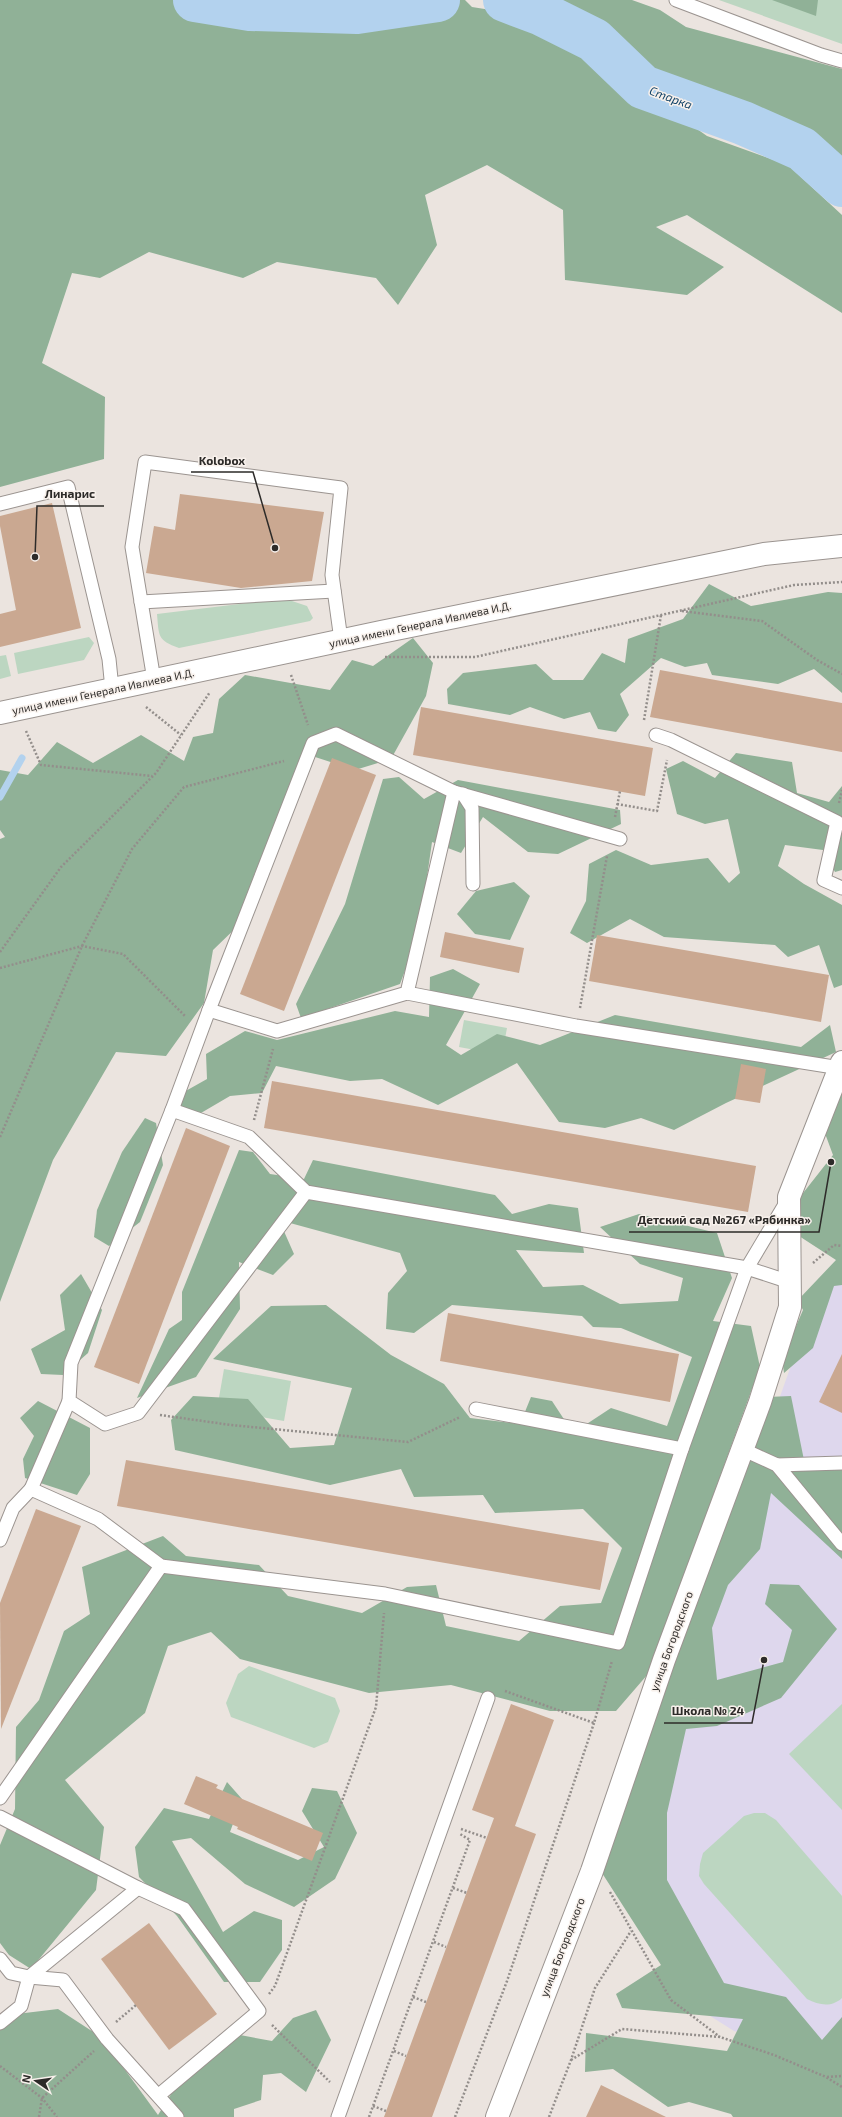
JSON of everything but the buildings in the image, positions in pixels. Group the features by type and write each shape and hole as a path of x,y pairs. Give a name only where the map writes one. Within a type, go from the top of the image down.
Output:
{"street":[{"name":"улица имени Генерала Ивлиева И.Д.","path":"0,713 341,640 764,554 842,546"},
{"name":"улица Богородского","path":"497,2117 592,1871 664,1660 760,1402 790,1307 789,1197 841,1066"}],"lane":[{"path":"676,0 821,55 842,61"},
{"path":"154,680 132,547 145,462 341,488 332,575 341,640"},
{"path":"0,504 68,487 109,659 112,689"},
{"path":"142,602 334,590"},
{"path":"0,1540 13,1508 31,1489 69,1401 71,1363 172,1110 219,979 313,743 336,734 459,793 616,838"},
{"path":"656,735 671,740 837,822 824,880 842,888"},
{"path":"459,793 472,808 473,884"},
{"path":"407,993 459,793"},
{"path":"209,1010 278,1031 407,993 576,1026 841,1066"},
{"path":"172,1110 249,1137 306,1192 747,1268 790,1282"},
{"path":"69,1401 105,1424 138,1413 306,1192"},
{"path":"31,1489 98,1519 161,1566 385,1594 618,1643 682,1449 747,1268 789,1197"},
{"path":"476,1409 682,1449"},
{"path":"742,1449 777,1466 842,1544"},
{"path":"777,1466 842,1463"},
{"path":"0,1798 161,1566"},
{"path":"338,2117 344,2096 488,1698"},
{"path":"0,1817 138,1888 184,1909 259,2011 158,2095"},
{"path":"0,2023 21,2006 29,1977 138,1888"},
{"path":"0,1959 11,1973 29,1977 63,1980 105,2036 178,2117"}],"path":[{"path":"377,657 475,657 794,585 842,582"},
{"path":"680,610 762,621 816,660 842,674"},
{"path":"643,724 661,615"},
{"path":"291,674 313,743"},
{"path":"0,952 61,867 152,776 211,691"},
{"path":"143,705 181,735"},
{"path":"25,729 41,765 152,776"},
{"path":"617,804 657,811 671,740"},
{"path":"0,1137 82,946 132,848 184,787 284,761"},
{"path":"576,1026 616,838 617,804 620,791"},
{"path":"0,968 82,946 123,954 201,1032"},
{"path":"249,1137 278,1031"},
{"path":"790,1282 834,1245 842,1246"},
{"path":"138,1413 408,1442 476,1409"},
{"path":"344,2096 259,2011 275,1986 376,1707 385,1594"},
{"path":"455,2117 507,1981 594,1723 618,1643"},
{"path":"501,1689 594,1723"},
{"path":"460,1828 487,1838"},
{"path":"369,2117 470,1840 458,1833"},
{"path":"608,1887 631,1932 670,2000 720,2037"},
{"path":"453,1888 467,1893"},
{"path":"549,2117 571,2060 595,1988 631,1932"},
{"path":"434,1942 446,1947"},
{"path":"413,1997 426,2002"},
{"path":"39,2117 42,2098 136,2005"},
{"path":"571,2060 622,2028 720,2037 774,2055 826,2077 842,2087"},
{"path":"393,2051 406,2056"},
{"path":"0,2066 42,2098 57,2117"},
{"path":"826,2077 842,2076"},
{"path":"373,2106 386,2111"}],"shaded area":[{"path":"842,1275 842,2054 734,2031 680,1997 613,1863 817,1293"}],"green space":[{"path":"0,0 465,0 472,7 516,14 603,63 707,136 788,165 842,215 842,313 687,215 656,227 724,267 687,295 565,280 563,210 487,165 425,195 437,245 398,305 376,278 277,262 243,278 149,252 100,278 72,273 42,363 105,397 104,459 0,487"},
{"path":"526,0 632,0 660,10 686,27 842,69 842,170 813,145 646,76 598,30"},
{"path":"719,0 842,0 842,44"},
{"path":"772,0 818,0 816,16"},
{"path":"709,584 751,606 828,592 842,593 842,693 814,669 778,684 712,675 707,663 685,667 661,658 620,694 629,715 616,732 598,729 590,712 564,719 530,707 510,715 448,704 447,689 463,673 536,664 553,680 583,680 602,653 625,663 628,639 683,619"},
{"path":"264,601 292,601 307,606 313,618 310,621 179,648 163,640 160,636 157,614"},
{"path":"89,637 94,643 84,660 18,674 14,653"},
{"path":"413,638 433,663 426,696 391,759 355,770 309,755 243,921 213,950 204,1003 166,1056 116,1052 53,1160 0,1302 0,839 5,837 0,830 0,770 28,775 57,742 93,763 141,735 184,761 193,737 213,733 219,699 245,675 330,690 352,660 373,666"},
{"path":"6,655 11,676 0,679 0,656"},
{"path":"736,753 792,762 797,793 829,802 842,786 842,870 835,872 823,850 785,845 778,866 804,884 842,905 842,985 834,988 819,945 788,957 775,945 664,937 630,919 587,943 570,933 586,901 589,864 616,850 651,865 708,858 729,883 740,873 728,819 705,824 677,814 666,769 683,761 715,778"},
{"path":"399,777 424,799 458,780 620,810 621,824 558,854 528,852 483,817 461,853 432,842 419,933 400,984 301,1018 296,1004 345,904 383,779"},
{"path":"514,882 530,896 510,940 475,934 457,914 476,891"},
{"path":"453,969 480,984 446,1045 461,1055 497,1034 540,1045 615,1015 801,1047 830,1025 836,1052 726,1103 674,1130 641,1118 605,1128 559,1122 517,1063 438,1105 382,1079 350,1081 276,1066 262,1093 230,1096 189,1120 175,1097 207,1079 206,1054 245,1031 277,1040 395,1011 429,1017 430,977"},
{"path":"464,1020 507,1028 502,1055 459,1047"},
{"path":"842,1082 842,1285 834,1286 813,1348 784,1373 782,1359 803,1310 798,1300 836,1260 799,1236 796,1202 833,1155 823,1128"},
{"path":"145,1118 156,1123 163,1165 140,1222 109,1246 94,1237 97,1210 122,1152"},
{"path":"239,1150 253,1152 270,1174 304,1179 313,1160 495,1195 512,1214 549,1204 578,1208 584,1253 516,1250 543,1287 583,1285 620,1304 678,1301 683,1278 640,1264 600,1227 639,1214 717,1233 732,1278 713,1321 751,1326 760,1367 648,1674 616,1711 550,1711 451,1685 369,1693 240,1659 211,1632 168,1646 145,1713 65,1780 104,1827 96,1890 31,1969 9,1955 0,1943 0,1845 15,1809 16,1727 39,1700 64,1631 90,1614 82,1567 163,1536 186,1556 259,1565 288,1596 362,1613 407,1587 436,1585 446,1626 519,1641 560,1606 601,1603 622,1548 583,1509 495,1513 483,1495 414,1497 401,1469 330,1485 175,1450 171,1420 193,1396 248,1399 290,1448 334,1445 352,1388 213,1359 271,1306 326,1305 391,1355 444,1384 470,1418 520,1424 531,1397 552,1401 573,1433 611,1408 667,1426 692,1357 621,1328 593,1327 582,1316 452,1305 414,1333 386,1329 388,1293 407,1271 400,1253 279,1220 294,1254 273,1275 239,1262 240,1309 196,1377 137,1398 169,1329 182,1320 182,1292"},
{"path":"81,1274 102,1310 88,1353 63,1375 41,1374 31,1349 65,1330 60,1295"},
{"path":"224,1369 291,1381 284,1421 217,1409"},
{"path":"791,1396 806,1470 842,1470 842,1559 771,1493 760,1549 728,1585 712,1628 717,1680 783,1662 792,1630 765,1604 770,1584 799,1585 837,1629 781,1698 717,1726 686,1729 667,1813 667,1880 724,1983 786,1997 822,2040 842,2017 842,2117 733,2117 731,2114 689,2102 668,2107 613,2069 585,2072 586,2033 727,2051 743,2019 622,2008 616,1994 661,1965 602,1873 767,1397"},
{"path":"38,1401 90,1428 90,1474 77,1495 25,1478 23,1459 34,1436 20,1418"},
{"path":"249,1666 335,1698 340,1711 328,1742 314,1748 231,1717 226,1703 238,1674"},
{"path":"842,1704 842,1810 789,1754"},
{"path":"227,1782 242,1799 230,1832 298,1860 324,1847 302,1811 312,1788 337,1791 357,1833 335,1879 294,1907 245,1884 191,1838 172,1841 223,1932 254,1911 282,1920 282,1950 260,1982 224,1982 177,1916 139,1877 135,1847 164,1808 209,1819"},
{"path":"754,1813 765,1813 776,1820 842,1896 842,1998 834,2003 820,2004 807,1999 704,1884 699,1876 703,1853 744,1816"},
{"path":"58,2009 101,2037 158,2115 188,2067 240,2035 272,2041 293,2018 316,2010 331,2040 306,2092 281,2073 263,2075 261,2100 234,2109 234,2117 0,2117 0,2016"}],"waterway":[{"name":"Старка","path":"195,0 250,9 357,12 438,0"},
{"name":"Старка","path":"505,0 542,14 594,40 643,87 743,123 802,149 842,185"},
{"path":"0,797 22,758"}],"place":[{"name":"Kolobox","path":"275,548"},
{"name":"Линарис","path":"35,557"},
{"name":"Детский сад №267 «Рябинка»","path":"831,1162"},
{"name":"Школа № 24","path":"764,1660"}]}
